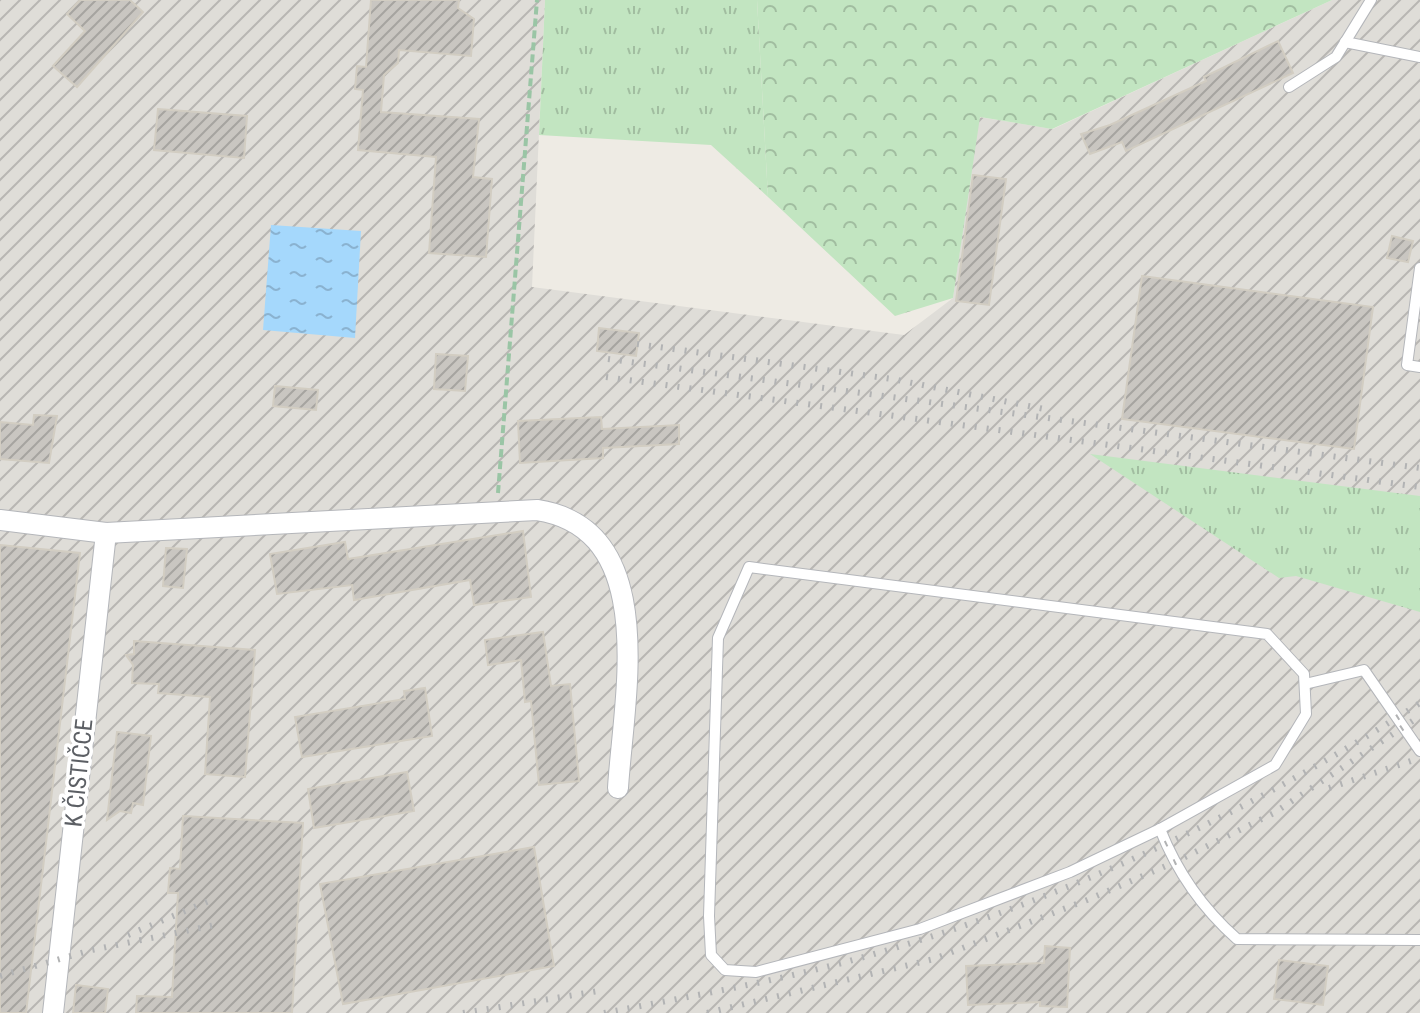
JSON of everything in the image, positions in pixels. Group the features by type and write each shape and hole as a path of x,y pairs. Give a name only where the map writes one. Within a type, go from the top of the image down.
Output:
{"street":[{"path":"0,520 106,533 537,510 567,518 597,543 624,596 627,628 618,788"},
{"name":"K ČISTIČCE","path":"53,1013 106,533"}],"lane":[{"path":"1289,87 1336,57 1371,0"},
{"path":"1345,42 1420,57"},
{"path":"1420,268 1407,365 1420,367"},
{"path":"749,567 1267,634 1304,674 1306,714 1275,765 1160,829 1070,872 920,929 756,972 725,970 711,955 709,916 718,638 749,567"},
{"path":"1305,684 1364,670 1420,751"},
{"path":"1160,829 1175,862 1211,916 1237,939 1420,940"}],"path":[{"path":"496,512 537,0"}],"shaded area":[{"path":"0,0 545,0 532,287 904,335 953,298 979,117 1053,129 1332,0 1420,0 1420,1013 0,1013"}],"green space":[{"path":"545,0 757,0 768,197 711,145 539,135"},
{"path":"757,0 1332,0 1052,129 980,117 953,298 895,316 768,197"},
{"path":"1090,454 1420,496 1420,612 1296,576 1279,578"}],"water":[{"path":"271,225 361,231 355,338 263,330"}],"building":[{"path":"80,0 130,0 143,12 77,87 53,66 85,31 67,14"},
{"path":"371,0 459,0 458,8 474,19 471,56 399,50 398,63 384,75 381,112 479,119 473,177 492,179 486,257 429,253 436,157 358,150 363,90 355,89 357,66 366,67"},
{"path":"1278,41 1293,73 1126,151 1122,142 1090,154 1081,134 1110,125 1206,81 1204,77"},
{"path":"158,109 247,116 244,158 154,150"},
{"path":"973,175 1006,179 989,305 956,301"},
{"path":"1392,236 1413,241 1408,262 1387,258"},
{"path":"1142,276 1373,307 1354,449 1122,419"},
{"path":"599,328 639,333 636,356 597,351"},
{"path":"436,354 468,356 465,391 434,389"},
{"path":"275,386 318,390 316,410 273,406"},
{"path":"34,415 57,416 49,463 0,459 0,422 33,425"},
{"path":"601,417 602,429 679,425 679,444 603,448 603,458 520,463 518,421"},
{"path":"523,531 531,597 474,605 470,580 354,600 352,585 277,594 270,554 345,542 348,559"},
{"path":"0,545 80,553 26,1013 0,1013"},
{"path":"166,548 187,549 183,588 163,586"},
{"path":"543,632 551,686 570,684 579,781 539,785 531,701 525,702 521,660 488,665 485,640"},
{"path":"134,641 255,650 245,777 205,774 210,697 158,693 159,684 132,683 133,665 126,655 134,654"},
{"path":"425,688 432,736 302,757 295,717 405,699 404,691"},
{"path":"117,732 151,736 143,805 133,803 131,813 120,811 107,820"},
{"path":"407,772 414,811 314,828 308,789"},
{"path":"183,816 303,823 292,1013 136,1013 137,996 172,997 178,893 168,893 170,868 180,869"},
{"path":"534,847 554,966 343,1004 320,884"},
{"path":"1045,946 1070,948 1067,1007 1040,1006 1040,1002 968,1005 966,966 1044,963"},
{"path":"1279,960 1328,966 1323,1005 1274,999"},
{"path":"76,985 108,989 105,1013 73,1013"}],"railway":[{"path":"637,344 892,379 1044,409"},
{"path":"608,359 1420,468"},
{"path":"606,377 1420,487"},
{"path":"604,1013 822,968 928,938 1002,912 1146,853 1217,819 1286,783 1420,703"},
{"path":"707,1013 934,959 1087,900 1175,862 1274,813 1420,716"},
{"path":"1329,788 1420,758"},
{"path":"128,935 216,898"},
{"path":"0,976 92,950 215,925"},
{"path":"463,1013 605,990"}]}
